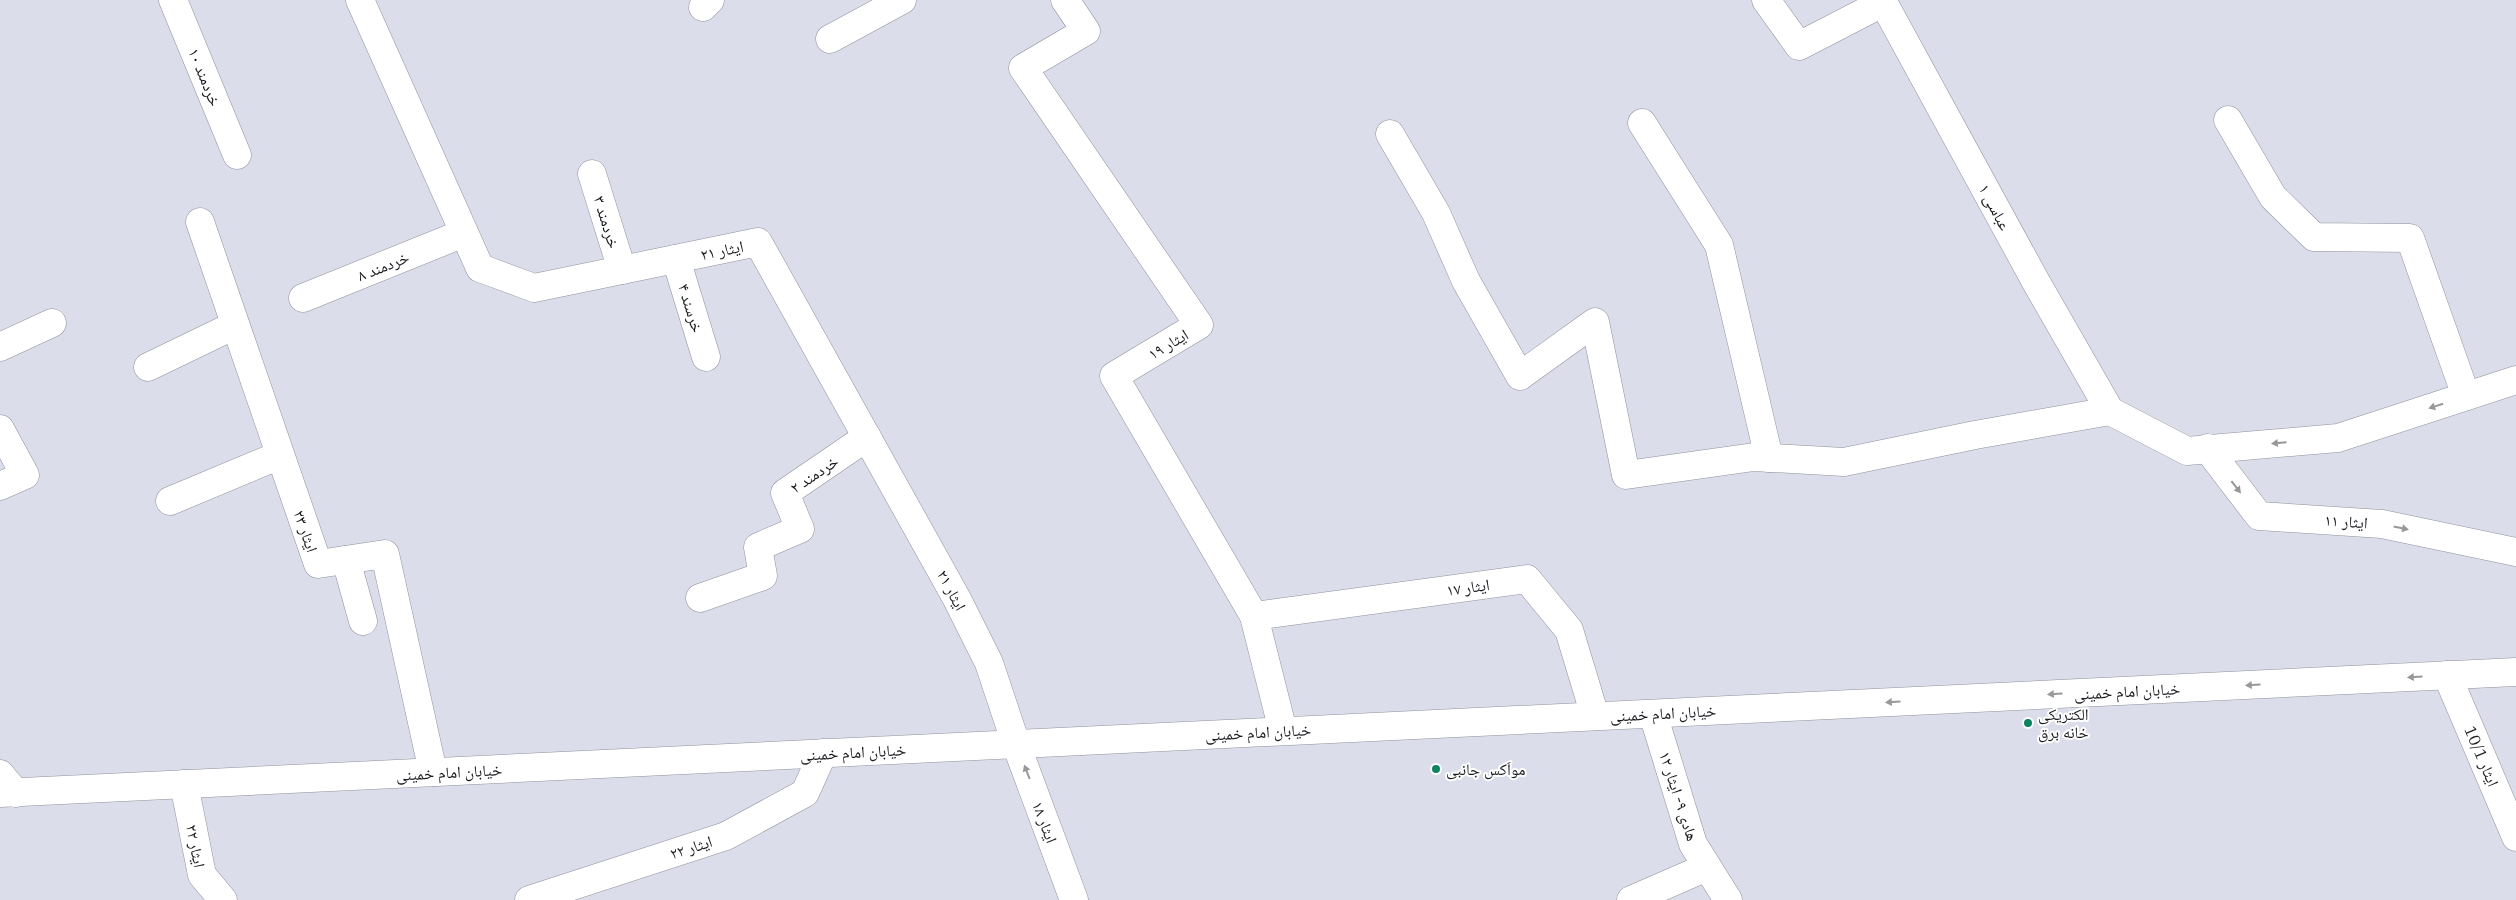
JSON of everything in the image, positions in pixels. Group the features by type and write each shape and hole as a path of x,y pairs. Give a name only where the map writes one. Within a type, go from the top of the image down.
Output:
{"street":[{"name":"خردمند ۱۰","path":"173,0 237,155"},
{"name":"ایثار ۲۱","path":"360,0 480,268 534,288 758,242 957,599 989,663 1016,744"},
{"path":"830,39 902,0"},
{"name":"ایثار ١٩","path":"1065,0 1086,31 1023,68 1199,325 1114,376 1254,616 1283,731"},
{"path":"1766,0 1799,46 1883,1"},
{"name":"عباسی ۱","path":"1883,1 2036,282 2110,411"},
{"path":"2228,120 2273,197 2314,237 2410,238 2466,396"},
{"path":"1642,123 1720,245 1769,458"},
{"path":"1390,134 1436,213 1466,281 1520,376 1595,322 1626,475 1754,457 1844,462 1975,435 2110,411 2187,451 2338,438 2516,380"},
{"name":"خردمند ۳","path":"592,174 622,270"},
{"name":"ایثار ۲۳","path":"200,222 318,564 385,554 433,772"},
{"name":"خردمند ۸","path":"303,298 464,233"},
{"name":"خرسند ۴","path":"676,259 706,357"},
{"path":"0,347 52,323"},
{"path":"148,367 235,325"},
{"path":"0,429 24,475 0,486"},
{"name":"خردمند ۲","path":"700,598 763,576 758,547 800,529 785,493 867,437"},
{"name":"ایثار ۱۱","path":"2206,448 2259,516 2382,524 2516,552"},
{"path":"170,501 280,455"},
{"path":"346,560 363,621"},
{"name":"ایثار ۱۷","path":"1254,616 1527,579 1568,630 1595,716"},
{"name":"خیابان امام خمینی","path":"5,786 184,784 2516,672"},
{"name":"ایثار 10/1","path":"2447,675 2516,837"},
{"name":"هادی ۹- ایثار ۱۲","path":"1652,714 1693,844 1728,900"},
{"name":"ایثار ۱۸","path":"1016,744 1074,900"},
{"name":"ایثار ۲۲","path":"529,900 726,836 805,793 823,753"},
{"name":"ایثار ۲۲","path":"184,784 202,875 223,900"},
{"path":"1631,900 1707,867"}],"place":[{"name":"الکتریکی خانه برق","path":"2028,723"},
{"name":"مواَکس جانبی","path":"1436,769"}]}
